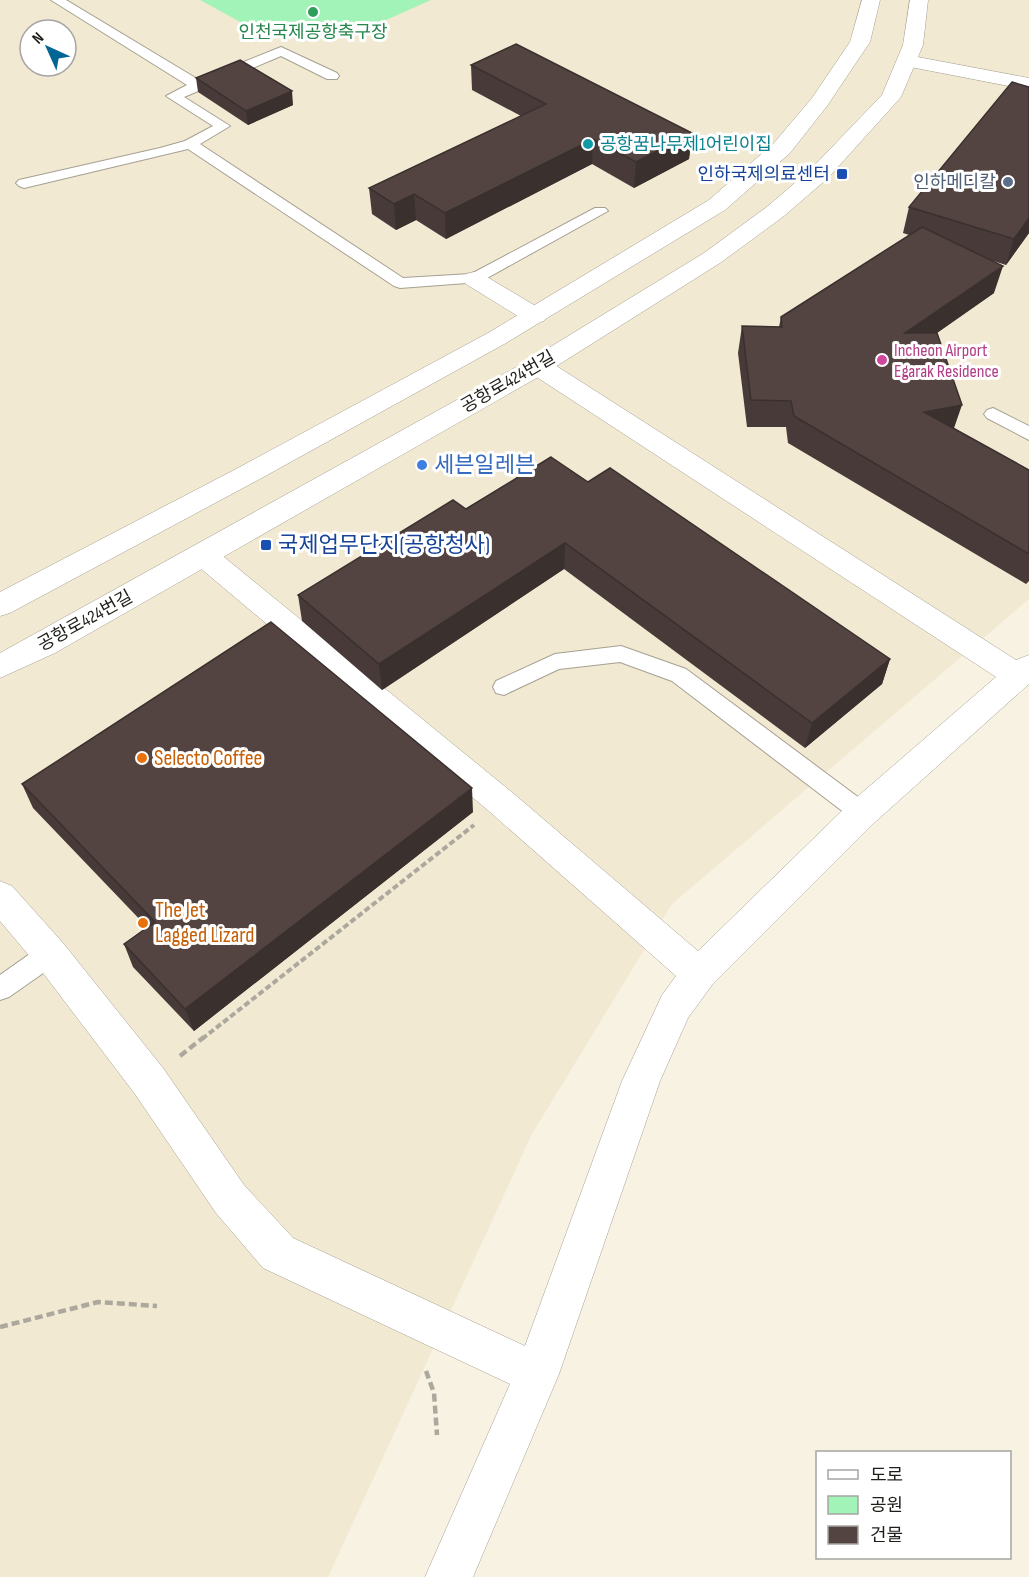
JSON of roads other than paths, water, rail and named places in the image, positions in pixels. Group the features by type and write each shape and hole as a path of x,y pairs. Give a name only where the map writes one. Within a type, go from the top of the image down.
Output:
{"street":[{"name":"공항로424번길","path":"0,605 248,474 535,316 717,205 782,148 820,102 860,42 871,0"},
{"name":"공항로424번길","path":"0,667 44,645 538,366 712,258 776,211 820,173 891,98 913,45 919,0"},
{"path":"907,61 1029,84"},
{"path":"474,279 535,316"},
{"path":"449,1577 537,1374 641,1081 675,1007 699,974 862,813 1024,671 538,366"},
{"path":"203,555 502,803 699,974"},
{"path":"0,896 50,954 149,1081 230,1199 278,1253 537,1374"}],"lane":[{"path":"57,0 198,86"},
{"path":"24,183 129,162 190,144 222,126 173,96 281,51 332,76"},
{"path":"190,144 400,283 474,279 600,211"},
{"path":"993,414 1029,434"},
{"path":"504,687 555,662 621,654 679,675 862,813"},
{"path":"0,989 50,954"}],"place":[{"name":"인천국제공항축구장","path":"313,12"},
{"name":"공항꿈나무제1어린이집","path":"588,144"},
{"name":"인하국제의료센터","path":"842,174"},
{"name":"인하메디칼","path":"1008,182"},
{"name":"Incheon Airport Egarak Residence","path":"882,360"},
{"name":"세븐일레븐","path":"422,465"},
{"name":"국제업무단지(공항청사)","path":"266,545"},
{"name":"Selecto Coffee","path":"142,758"},
{"name":"The Jet Lagged Lizard","path":"143,923"}]}
